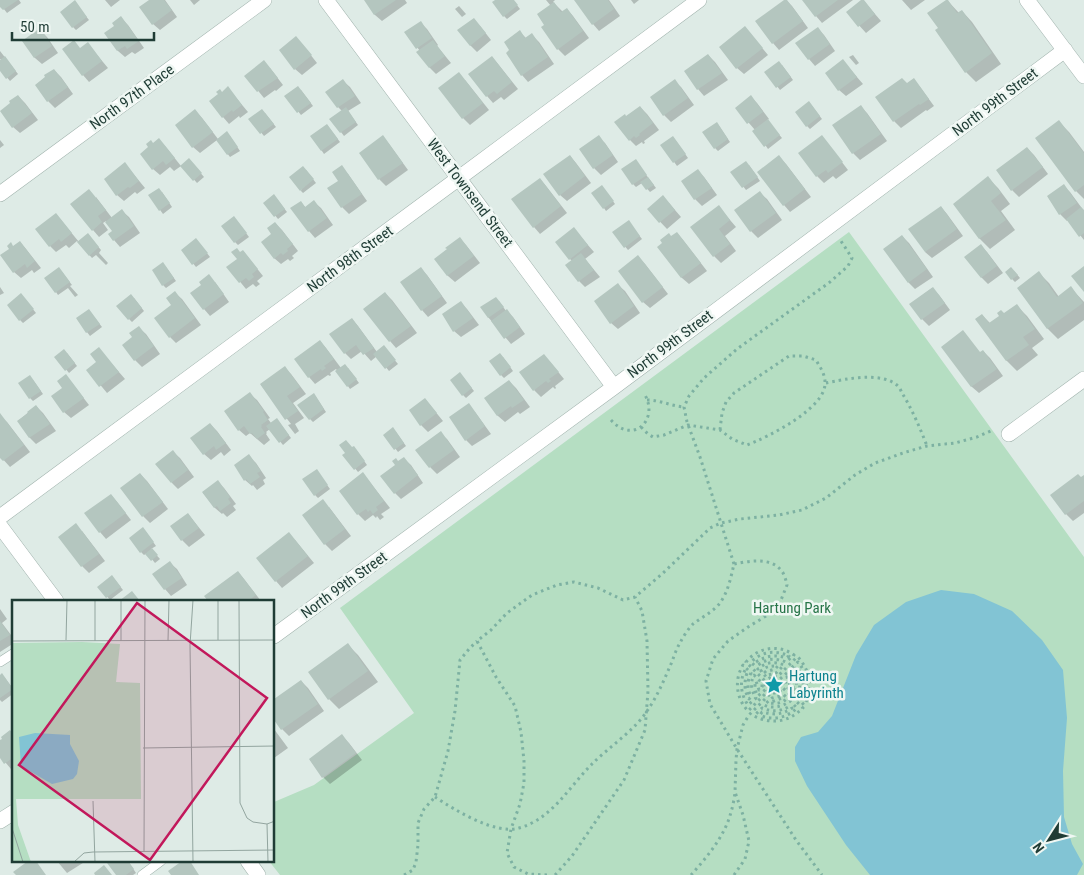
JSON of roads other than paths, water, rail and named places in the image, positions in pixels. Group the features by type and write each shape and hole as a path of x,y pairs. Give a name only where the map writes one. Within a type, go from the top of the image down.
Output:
{"street":[{"name":"North 97th Place","path":"0,194 264,0"},
{"name":"West Townsend Street","path":"326,0 614,386"},
{"name":"North 98th Street","path":"0,517 699,0"},
{"path":"1028,0 1084,76"},
{"name":"North 99th Street","path":"275,635 830,226 1065,50"},
{"path":"1009,434 1084,379"},
{"path":"0,526 55,600"},
{"path":"0,822 12,813"},
{"path":"249,862 258,875"}],"lane":[{"path":"0,662 12,654"},
{"path":"142,875 160,862"}],"water":[{"path":"941,590 974,594 1012,611 1042,640 1063,670 1067,718 1063,771 1064,817 1072,844 1083,864 1077,875 870,875 846,845 807,786 795,761 795,747 801,737 818,732 832,716 856,655 874,625 906,602"}],"place":[{"name":"Hartung Labyrinth","path":"774,685"}],"park label":[{"name":"Hartung Park","path":"792,608"}]}
